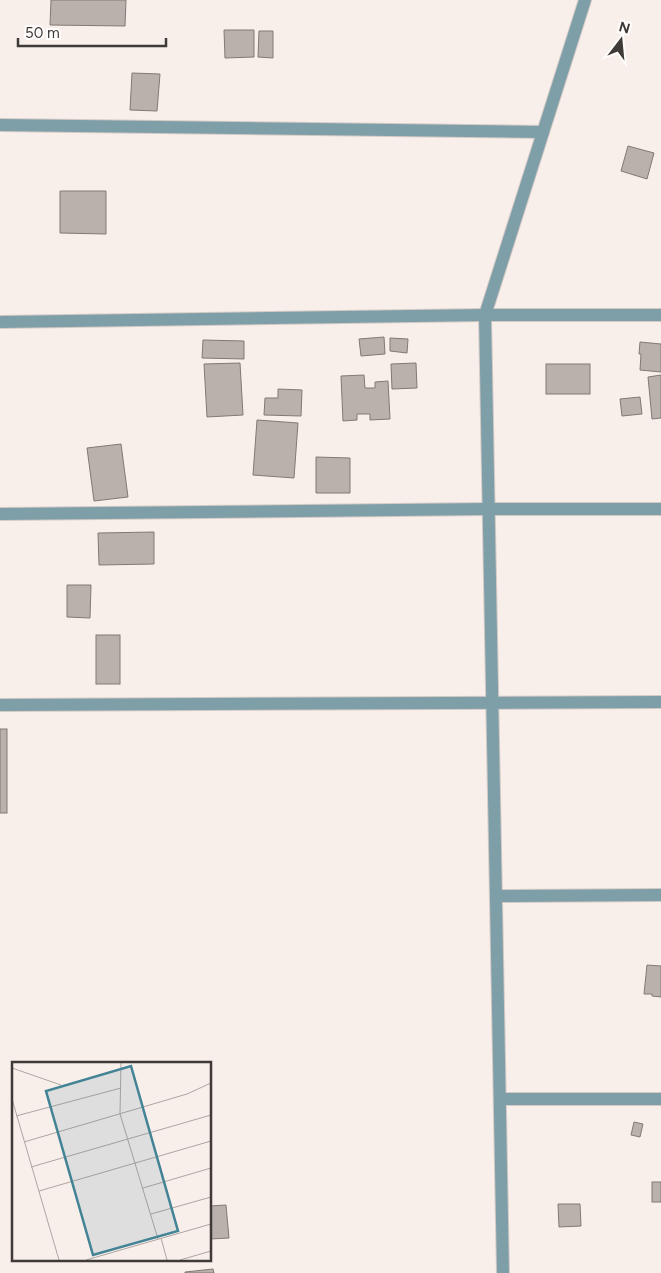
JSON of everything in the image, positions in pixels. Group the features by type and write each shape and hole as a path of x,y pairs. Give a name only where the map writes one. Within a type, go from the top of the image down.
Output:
{"street":[{"path":"503,1273 485,315 585,0"},
{"path":"0,126 543,132"},
{"path":"0,322 485,315 661,315"},
{"path":"0,514 661,509"},
{"path":"0,705 661,702"},
{"path":"496,896 661,894"},
{"path":"500,1099 661,1099"}],"building":[{"path":"51,0 126,0 125,26 50,25"},
{"path":"224,30 254,30 254,57 225,58"},
{"path":"259,31 273,31 273,58 258,57"},
{"path":"132,73 160,74 157,111 130,110"},
{"path":"628,146 654,153 647,179 621,171"},
{"path":"60,191 106,191 106,234 60,233"},
{"path":"384,337 385,354 361,356 359,339"},
{"path":"390,338 408,339 407,353 390,351"},
{"path":"203,340 244,341 244,359 202,358"},
{"path":"640,342 661,344 661,372 640,370"},
{"path":"240,363 243,415 207,417 204,364"},
{"path":"416,363 417,388 392,389 391,364"},
{"path":"546,364 590,364 590,394 546,394"},
{"path":"364,375 365,388 375,388 375,382 388,381 390,419 370,420 370,414 357,414 357,420 343,421 341,376"},
{"path":"661,375 661,418 652,419 648,377"},
{"path":"278,389 302,390 301,416 264,415 265,398 278,398"},
{"path":"640,397 642,414 622,416 620,399"},
{"path":"257,420 298,423 294,478 253,475"},
{"path":"121,444 128,497 94,501 87,448"},
{"path":"316,457 350,458 350,493 316,493"},
{"path":"154,532 154,564 99,565 98,533"},
{"path":"67,585 91,585 90,618 67,617"},
{"path":"96,635 120,635 120,684 96,684"},
{"path":"0,729 7,729 7,813 0,813"},
{"path":"647,965 661,966 661,997 644,994"},
{"path":"634,1122 643,1124 640,1137 631,1135"},
{"path":"652,1182 661,1182 661,1202 652,1202"},
{"path":"558,1204 580,1204 581,1226 559,1227"},
{"path":"226,1205 229,1238 211,1239 211,1206"},
{"path":"213,1269 214,1273 185,1273 185,1272"}]}
